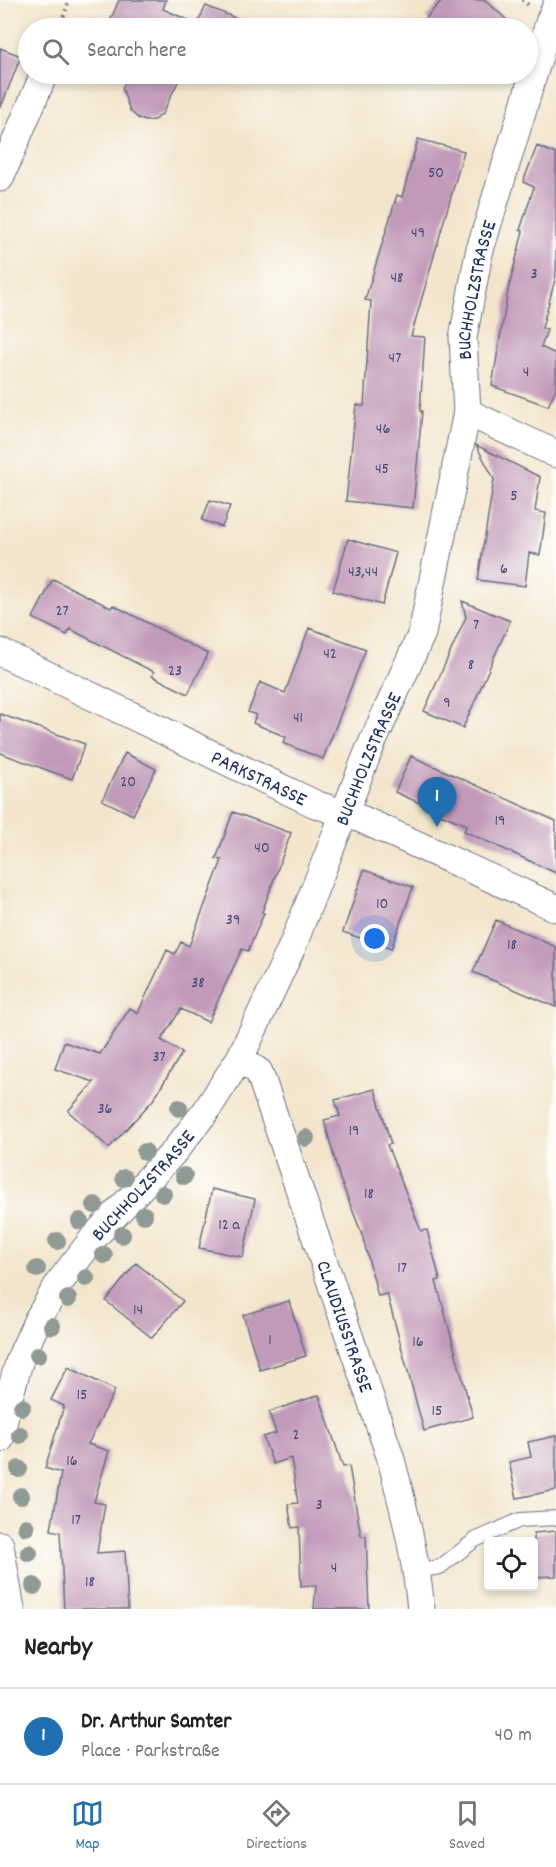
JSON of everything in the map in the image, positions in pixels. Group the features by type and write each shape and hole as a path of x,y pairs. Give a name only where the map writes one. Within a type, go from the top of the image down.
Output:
{"street":[{"name":"BUCHHOLZSTRASSE","path":"538,59 556,6"},
{"path":"0,178 40,84"},
{"name":"BUCHHOLZSTRASSE","path":"0,1439 20,1359 37,1321 59,1283 95,1236 173,1153 206,1111 240,1058 292,948 369,750 422,633 467,412 463,338 479,253 530,84"},
{"path":"467,412 556,454"},
{"name":"PARKSTRASSE","path":"0,652 315,804 361,819 556,908"},
{"name":"CLAUDIUSSTRASSE","path":"240,1058 259,1072 390,1456 406,1514 417,1571 421,1609"},
{"path":"0,1545 11,1609"}],"lane":[{"path":"417,1571 440,1567 475,1540 520,1520 556,1518"}],"path":[{"path":"63,18 69,0"}],"building":[{"path":"119,0 166,0 163,9 183,18 111,18"},
{"path":"442,0 485,0 505,18 426,18"},
{"path":"206,6 235,18 200,18"},
{"path":"0,48 18,55 18,64 0,107"},
{"path":"124,84 177,84 162,114 154,120 145,121 130,111 122,88"},
{"path":"418,139 464,151 411,336 425,337 420,411 422,411 413,508 346,501 356,405 364,406 371,301 365,300 397,195 402,197"},
{"path":"537,146 556,154 556,276 542,328 547,330 541,347 556,354 556,389 548,406 492,386 508,291 523,231 520,230 534,187 523,182"},
{"path":"476,445 540,477 535,511 546,513 540,555 529,553 525,586 478,580 494,479"},
{"path":"210,500 230,506 222,527 202,520"},
{"path":"348,539 396,553 382,605 333,591"},
{"path":"53,579 111,608 113,605 208,654 188,694 152,676 154,672 70,629 67,635 33,618"},
{"path":"462,601 510,621 463,728 424,711 466,617"},
{"path":"309,628 366,649 323,759 283,743 286,737 253,723 256,715 248,712 260,682 285,693"},
{"path":"0,714 85,744 72,779 0,753"},
{"path":"125,753 156,769 133,815 102,800"},
{"path":"411,756 556,821 556,873 464,831 467,825 395,792"},
{"path":"233,812 291,833 262,912 264,913 248,951 242,949 208,1022 181,1009 161,1040 182,1053 153,1100 109,1148 68,1111 94,1082 55,1069 64,1042 100,1054 130,1008 138,1013 167,950 175,954 181,942 189,946 222,860 216,859"},
{"path":"364,870 413,887 391,949 343,932"},
{"path":"496,920 556,947 556,1007 473,972"},
{"path":"375,1089 391,1144 387,1145 421,1231 427,1230 440,1280 436,1281 473,1417 424,1431 387,1294 378,1296 362,1234 340,1179 324,1120 340,1116 335,1100"},
{"path":"212,1189 255,1199 243,1257 199,1248"},
{"path":"136,1263 183,1301 152,1338 106,1301"},
{"path":"289,1301 306,1356 260,1370 243,1315"},
{"path":"68,1367 115,1390 88,1444 109,1451 94,1502 105,1504 97,1553 125,1551 128,1609 64,1609 60,1532 51,1530 61,1473 45,1468 64,1406 51,1400"},
{"path":"319,1395 343,1467 349,1466 361,1536 366,1536 369,1609 314,1609 316,1585 301,1586 299,1527 292,1528 288,1504 298,1503 291,1458 273,1464 263,1437 276,1433 269,1412"},
{"path":"556,1436 556,1490 517,1498 509,1462 531,1457 528,1442"},
{"path":"556,1531 556,1576 538,1577 538,1537 534,1537 534,1533"}],"place":[{"name":"Dr. Arthur Samter","path":"437,827"}]}
